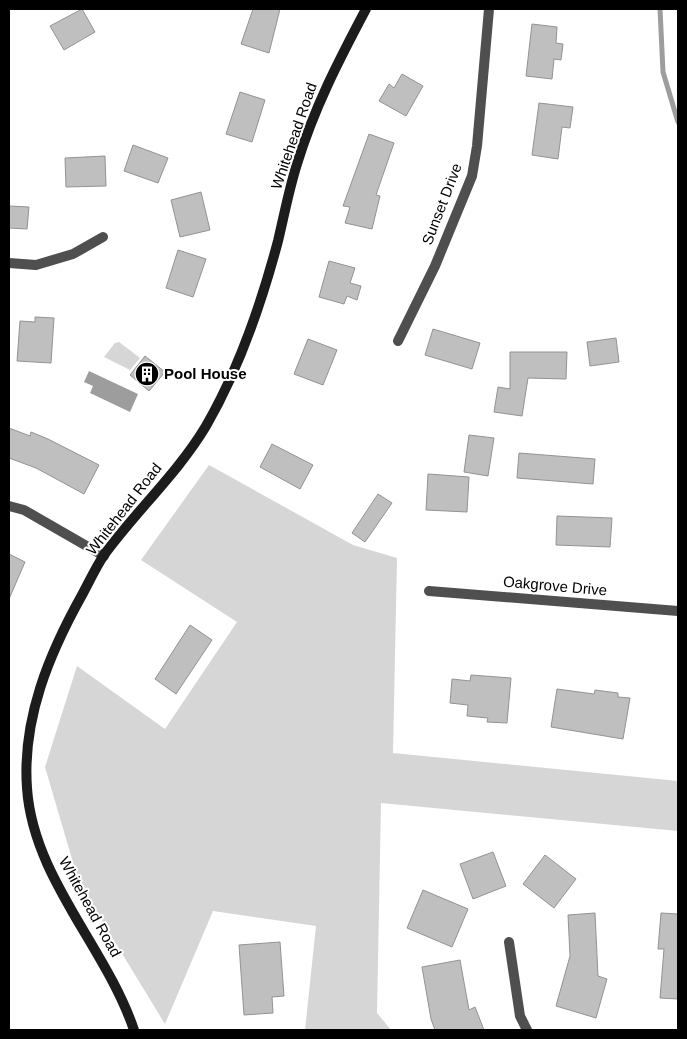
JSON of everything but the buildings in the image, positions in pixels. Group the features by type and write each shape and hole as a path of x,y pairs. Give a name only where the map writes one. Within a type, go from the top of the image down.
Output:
{"street":[{"name":"Whitehead Road","path":"134,1030 107,968 66,900 37,840 27,791 26,759 38,692 63,629 104,556 159,490 187,452 204,428 227,386 246,342 277,245 296,165 320,97 366,9"},
{"name":"Sunset Drive","path":"398,341 435,266 472,176 478,136 488,9"},
{"path":"9,263 36,266 73,254 103,237"},
{"path":"9,506 24,510 104,556"},
{"name":"Oakgrove Drive","path":"429,591 678,611"},
{"path":"509,942 520,1016 527,1030"}],"shaded area":[{"path":"119,342 140,358 130,370 104,357 115,343"},
{"path":"89,371 138,394 130,412 90,393 93,386 84,382"},
{"path":"209,465 353,545 397,558 393,753 678,781 678,831 381,803 377,1013 391,1030 305,1030 316,926 213,911 165,1024 79,883 45,767 77,666 165,729 237,622 141,560"}],"waterway":[{"path":"660,9 663,72 678,122"}],"place":[{"name":"Pool House","path":"147,374"}]}
